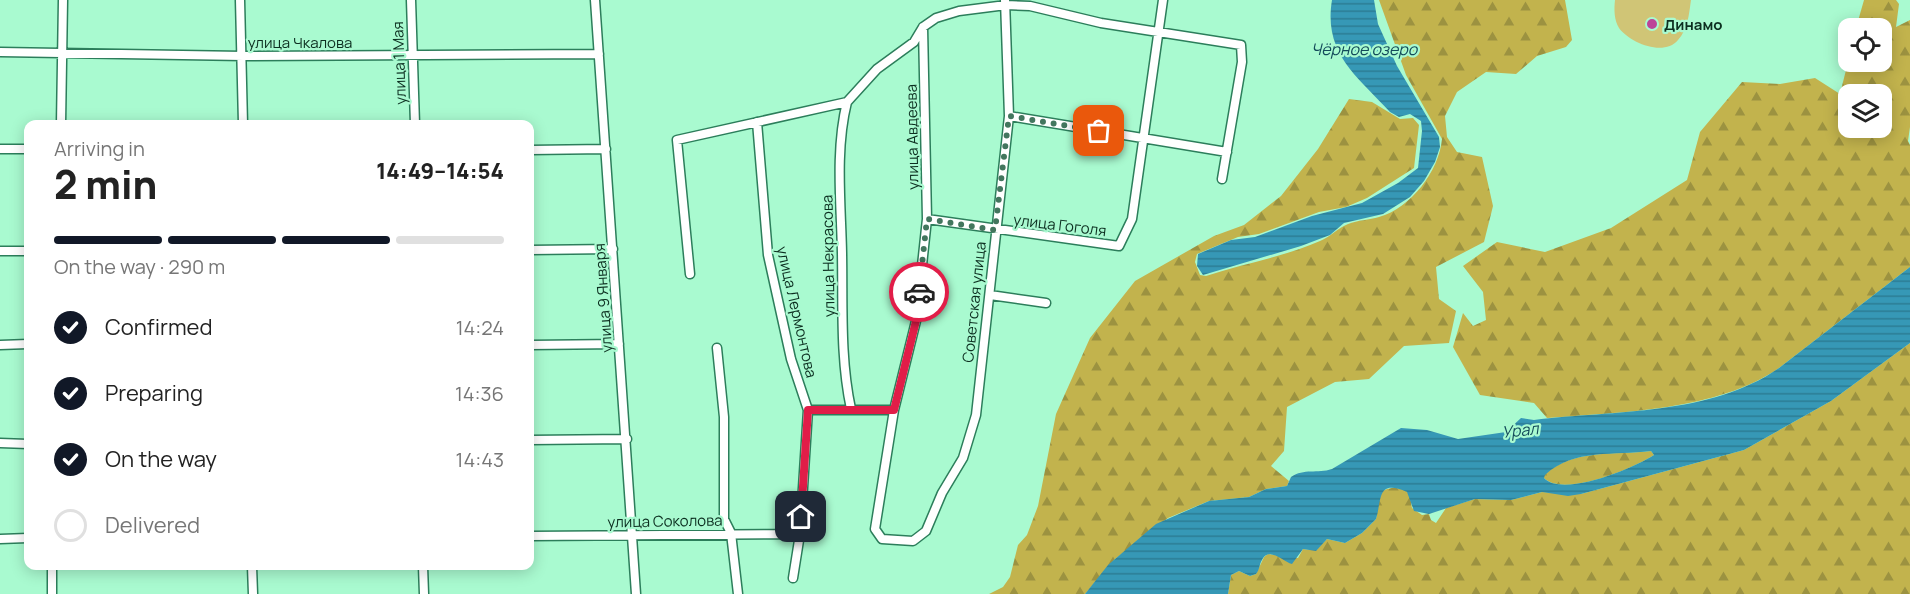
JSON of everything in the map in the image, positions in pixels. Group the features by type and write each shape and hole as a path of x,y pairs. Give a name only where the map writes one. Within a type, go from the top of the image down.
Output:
{"street":[{"path":"62,120 63,0"},
{"path":"240,0 243,120"},
{"name":"улица 1 Мая","path":"411,0 415,120"},
{"name":"улица 9 Января","path":"595,0 636,594"},
{"path":"1144,138 1163,0"},
{"path":"690,274 677,140 847,102 877,69 914,42 923,27 936,18 959,10 1005,3 1030,6 1158,33 1240,45 1242,62 1222,179"},
{"name":"Советская улица","path":"875,529 882,539 913,541 926,531 942,493 963,458 976,415 1009,116 1005,3"},
{"name":"улица Авдеева","path":"875,529 894,410 916,321 927,219 923,27"},
{"name":"улица Чкалова","path":"0,51 243,56 599,54"},
{"name":"улица Некрасова","path":"847,102 841,126 841,200 844,376 851,409"},
{"path":"1009,116 1227,152"},
{"name":"улица Лермонтова","path":"757,122 768,255 791,359 808,410 800,534 794,579"},
{"name":"улица Гоголя","path":"927,219 1119,246 1132,219 1144,138"},
{"path":"0,149 24,149"},
{"path":"534,150 606,149"},
{"path":"534,249 613,249"},
{"path":"0,250 24,251"},
{"path":"990,294 1046,303"},
{"path":"0,345 24,344"},
{"path":"534,345 619,344"},
{"path":"717,348 724,417 724,519 731,533 738,594"},
{"path":"808,410 894,410"},
{"path":"534,440 627,439"},
{"path":"0,443 24,444"},
{"name":"улица Соколова","path":"534,536 800,534"},
{"path":"0,539 24,538"},
{"path":"52,570 52,594"},
{"path":"252,570 253,594"},
{"path":"423,570 424,594"}],"shaded area":[{"name":"Динамо","path":"1615,0 1691,0 1688,21 1681,36 1672,45 1656,48 1639,43 1624,34 1616,22"}],"green space":[{"path":"1379,0 1565,0 1572,40 1566,47 1537,56 1516,74 1486,72 1457,92 1445,116 1447,137 1457,152 1482,157 1493,206 1484,242 1436,267 1439,299 1456,311 1449,343 1404,346 1369,379 1335,382 1287,407 1284,451 1271,466 1289,481 1287,486 1266,489 1249,497 1209,501 1168,518 1115,559 1085,594 989,594 1003,587 1010,577 1018,545 1027,535 1038,506 1056,414 1090,338 1135,281 1214,236 1244,225 1281,196 1318,149 1349,99 1372,102 1400,119 1413,118 1419,125 1414,168 1367,198 1346,207 1319,212 1259,234 1238,237 1197,254 1195,262 1200,275 1206,276 1306,247 1348,224 1391,212 1412,197 1429,175 1440,151 1442,139 1406,75"},
{"path":"1864,0 1896,0 1899,4 1896,27 1910,20 1908,141 1910,145 1910,267 1779,368 1727,393 1668,407 1547,418 1534,403 1480,395 1453,347 1463,313 1473,326 1486,320 1483,292 1463,266 1497,242 1545,252 1611,228 1687,180 1700,132 1742,82 1780,84 1815,78 1838,93 1838,138 1892,138 1892,84 1842,84 1846,72 1892,72 1892,18 1859,18"},
{"path":"1910,343 1910,594 1228,594 1231,575 1239,571 1250,576 1256,574 1264,557 1268,554 1298,558 1303,549 1316,548 1327,539 1345,543 1362,533 1376,519 1378,498 1385,490 1398,488 1406,491 1410,496 1412,508 1422,515 1429,514 1431,520 1436,523 1446,508 1475,499 1511,500 1542,492 1581,494 1744,450 1831,401"},
{"path":"1651,451 1654,455 1644,461 1599,479 1567,485 1554,483 1544,478 1544,475 1556,466 1581,457"}],"water":[{"name":"Чёрное озеро","path":"1332,0 1374,0 1378,24 1397,66 1439,137 1440,147 1435,162 1424,181 1410,197 1383,214 1344,223 1330,235 1301,246 1203,275 1197,266 1198,254 1231,240 1255,237 1312,216 1362,203 1398,183 1418,168 1421,121 1410,114 1399,117 1390,112 1346,63 1333,35"},
{"name":"Урал","path":"1910,267 1910,343 1831,401 1744,450 1581,494 1568,496 1542,492 1511,500 1475,499 1429,514 1414,511 1407,492 1390,488 1382,494 1376,519 1362,533 1345,543 1327,539 1316,551 1303,549 1292,564 1268,554 1262,560 1256,574 1250,576 1239,571 1231,575 1228,594 1085,594 1108,565 1156,524 1209,501 1249,497 1266,489 1287,486 1291,477 1296,474 1332,469 1401,428 1427,430 1458,439 1506,432 1521,418 1534,420 1661,408 1723,395 1752,384 1779,368","holes":["1651,451 1654,455 1631,467 1582,483 1566,485 1553,483 1544,478 1556,466 1582,457"]}],"way so far":[{"path":"919,292 927,219 995,230 1009,116 1099,131"}],"place":[{"name":"Динамо","path":"1652,24"}],"route":[{"path":"801,517 808,410 894,410 916,321 919,292"}]}
